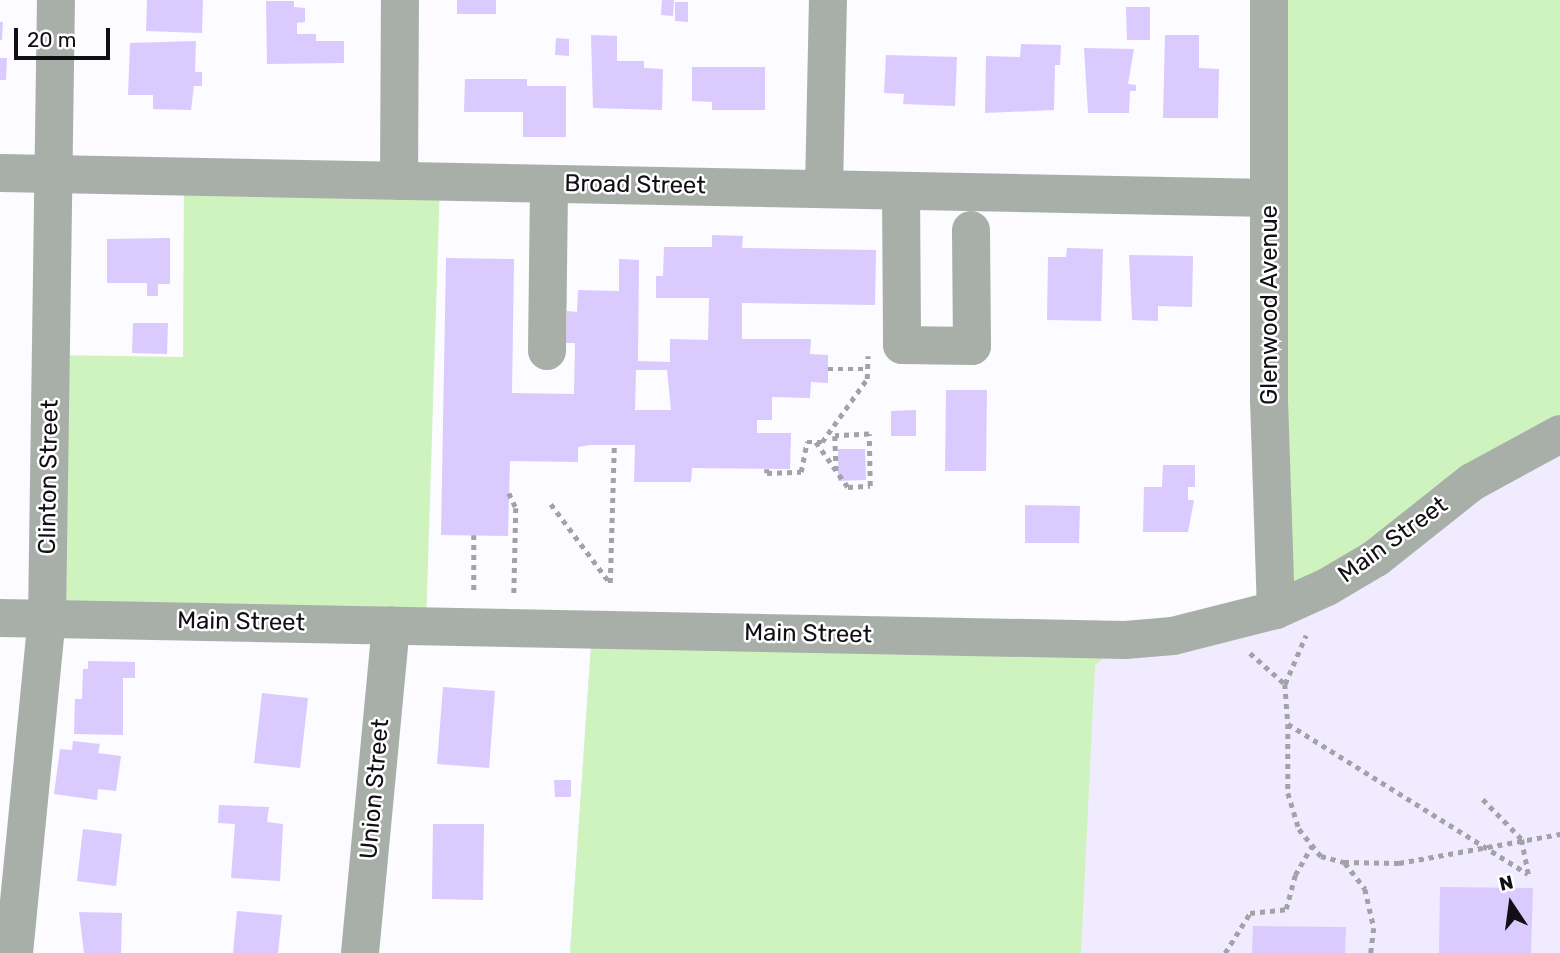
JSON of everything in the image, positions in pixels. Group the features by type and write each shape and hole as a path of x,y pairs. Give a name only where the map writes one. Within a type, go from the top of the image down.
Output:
{"street":[{"name":"Clinton Street","path":"14,953 47,619 56,0"},
{"path":"399,181 400,0"},
{"path":"824,190 828,0"},
{"name":"Glenwood Avenue","path":"1269,0 1269,198 1276,610"},
{"name":"Broad Street","path":"0,173 1269,198"},
{"path":"547,351 549,184"},
{"path":"901,191 902,345 972,346 971,229"},
{"name":"Main Street","path":"0,618 1125,640 1221,627 1276,610 1376,558 1472,482 1560,434"},
{"name":"Union Street","path":"360,953 391,625"}],"path":[{"path":"767,469 767,472 801,472 807,442 822,442 867,379 868,348"},
{"path":"828,369 867,369"},
{"path":"816,442 836,471 848,486 870,486 869,434 835,436 836,471"},
{"path":"551,504 610,583 614,445"},
{"path":"509,493 516,508 513,628"},
{"path":"474,535 475,627"},
{"path":"1285,684 1288,793 1299,829 1321,856 1344,862 1399,863 1560,834"},
{"path":"1288,724 1528,874 1521,839 1481,798"},
{"path":"1225,953 1250,914 1286,909 1295,875 1312,845"},
{"path":"1344,862 1365,888 1374,928 1371,953"}],"shaded area":[{"path":"1560,434 1560,953 570,953 592,630 1221,627"}],"green space":[{"path":"1269,0 1560,0 1560,434 1276,610"},
{"path":"184,176 440,182 426,626 47,619 51,355 183,357"},
{"path":"592,630 1125,640 1095,665 1081,953 570,953"}],"building":[{"path":"147,0 203,0 202,33 146,31"},
{"path":"457,0 496,0 496,14 457,14"},
{"path":"662,0 674,0 673,16 661,15"},
{"path":"266,1 294,1 294,7 305,8 305,22 297,23 297,34 316,34 316,41 344,41 344,63 267,64"},
{"path":"675,2 688,2 688,22 675,21"},
{"path":"1126,7 1150,7 1150,40 1127,40"},
{"path":"0,22 3,22 2,40 0,40"},
{"path":"591,35 617,36 617,61 644,61 644,68 663,69 662,110 593,108"},
{"path":"1165,35 1199,35 1199,68 1219,69 1218,118 1163,118"},
{"path":"556,38 569,39 569,56 555,55"},
{"path":"196,41 195,72 202,72 202,86 194,86 191,110 153,109 153,95 128,95 130,43"},
{"path":"1021,44 1061,45 1060,65 1055,65 1054,110 985,113 986,56 1020,57"},
{"path":"1084,48 1134,49 1128,84 1136,85 1136,91 1130,91 1129,113 1088,113"},
{"path":"886,55 957,57 955,106 903,104 904,94 884,93"},
{"path":"0,58 7,58 6,80 0,80"},
{"path":"692,67 765,67 765,110 712,110 712,102 692,101"},
{"path":"465,79 527,79 527,86 566,86 566,137 523,137 523,112 464,112"},
{"path":"712,235 743,236 742,248 876,250 875,305 742,303 742,339 811,339 810,354 828,355 828,383 811,382 810,398 772,397 772,420 757,420 757,433 791,433 790,469 692,468 691,482 634,482 635,445 578,447 578,462 510,461 508,536 441,535 446,258 514,259 512,393 574,394 575,343 566,343 567,311 577,312 578,290 619,291 619,259 639,260 638,361 670,362 670,339 708,340 709,298 656,298 656,276 663,276 664,247 712,247","holes":["636,370 667,370 671,410 635,410"]},
{"path":"170,238 170,284 158,284 158,296 147,296 147,283 107,283 107,239"},
{"path":"1067,248 1103,249 1101,321 1047,320 1048,257 1066,257"},
{"path":"1129,255 1193,256 1192,307 1158,306 1158,321 1132,320"},
{"path":"133,323 168,323 167,354 132,353"},
{"path":"946,390 987,390 986,471 945,471"},
{"path":"916,410 916,436 891,436 891,411"},
{"path":"838,449 865,449 866,480 838,481"},
{"path":"1163,465 1195,465 1195,487 1188,487 1188,500 1194,500 1188,532 1143,532 1144,487 1162,487"},
{"path":"1025,505 1080,506 1079,543 1025,543"},
{"path":"88,661 135,662 135,678 123,678 123,735 74,734 75,699 82,699 83,669 88,669"},
{"path":"443,687 495,691 489,768 437,764"},
{"path":"262,693 308,698 300,768 254,763"},
{"path":"73,741 100,744 98,753 121,756 116,791 98,789 97,800 54,794 60,749 72,750"},
{"path":"554,780 571,780 571,797 555,797"},
{"path":"219,805 269,807 267,822 283,824 280,881 231,878 235,824 218,823"},
{"path":"433,824 484,824 483,900 432,899"},
{"path":"83,829 122,834 116,886 77,881"},
{"path":"1440,887 1533,888 1531,953 1439,953"},
{"path":"237,911 282,915 278,953 233,953"},
{"path":"79,912 122,913 121,953 84,953"},
{"path":"1253,926 1346,927 1345,953 1252,953"}]}
